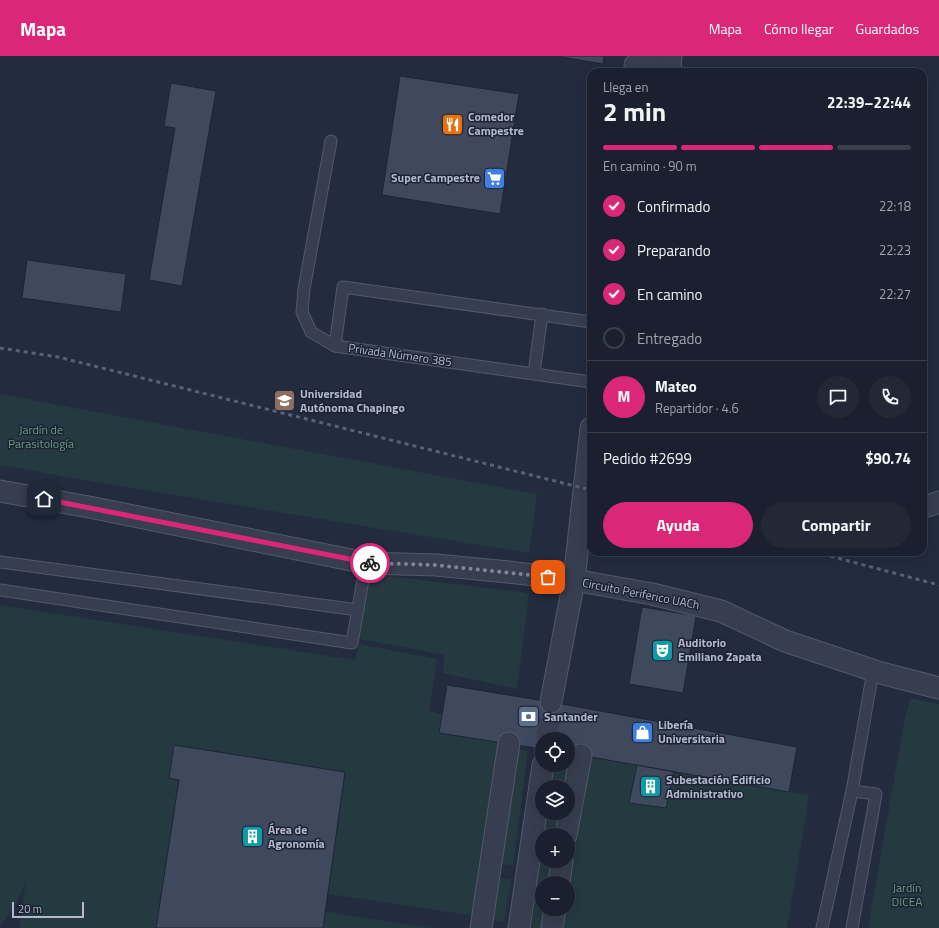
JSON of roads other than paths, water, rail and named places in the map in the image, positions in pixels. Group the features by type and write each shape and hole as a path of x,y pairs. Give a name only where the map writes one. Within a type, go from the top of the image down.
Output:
{"street":[{"path":"635,64 660,56"},
{"path":"656,68 660,56"},
{"path":"670,68 671,56"},
{"path":"551,702 574,580 587,468"},
{"name":"Circuito Periferico UACh","path":"0,491 89,507 366,563 436,565 574,580 652,594 721,611 785,641 873,670 939,688"},
{"path":"927,506 939,502"},
{"path":"481,928 509,743"},
{"path":"567,828 581,755"},
{"path":"519,928 542,772"},
{"path":"552,928 554,916"}],"lane":[{"path":"331,141 304,289 302,312 311,332 335,346"},
{"name":"Privada Número 385","path":"587,321 343,287 335,346 587,381"},
{"path":"534,373 542,314"},
{"path":"0,562 358,610"},
{"path":"0,590 352,643 366,563"},
{"path":"822,928 852,791 873,670"},
{"path":"852,791 876,794 852,928"}],"tunnel":[{"path":"548,732 551,702"}],"railway":[{"path":"0,348 58,357 587,489"},
{"path":"830,556 939,585"}],"place":[{"name":"Comedor Campestre","path":"453,124"},
{"name":"Super Campestre","path":"495,178"},
{"name":"Universidad Autónoma Chapingo","path":"284,401"},
{"name":"Auditorio Emiliano Zapata","path":"663,650"},
{"name":"Santander","path":"528,717"},
{"name":"Libería Universitaria","path":"642,732"},
{"name":"Subestación Edificio Administrativo","path":"651,787"},
{"name":"Área de Agronomía","path":"253,837"}],"park label":[{"name":"Jardín de Parasitología","path":"41,437"},
{"name":"Jardín DICEA","path":"907,895"}]}
